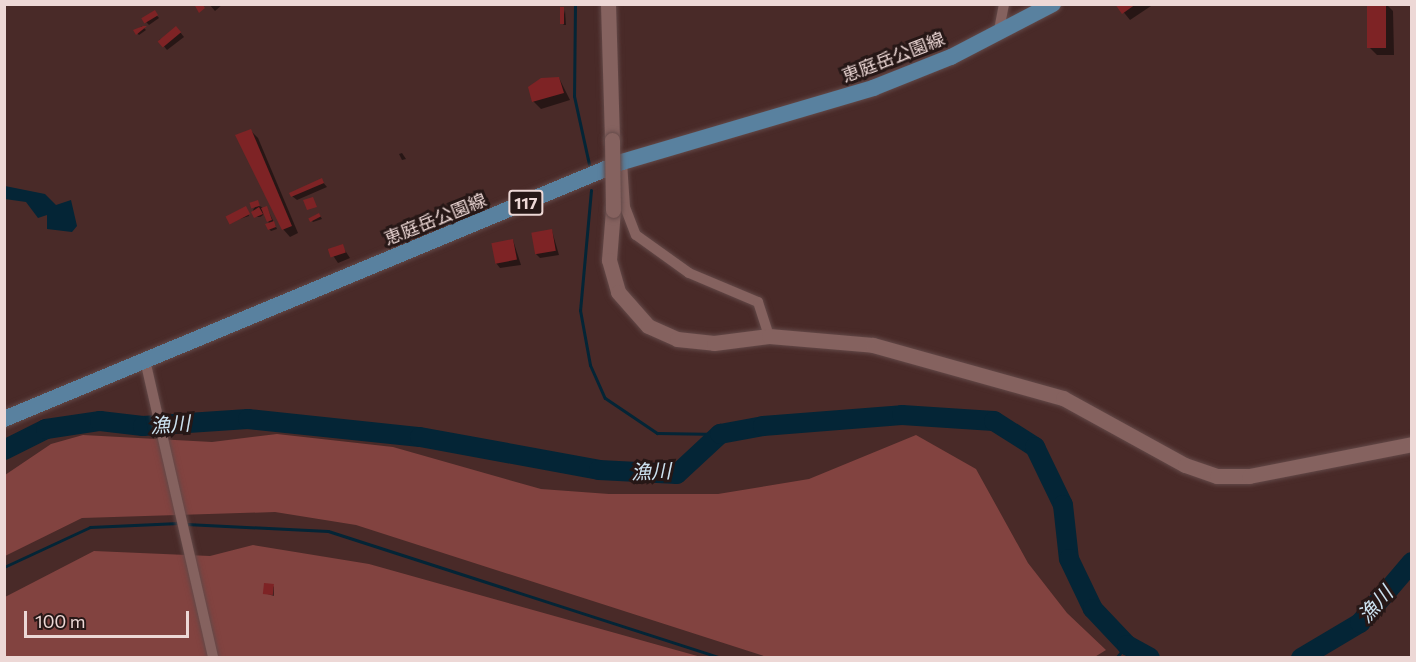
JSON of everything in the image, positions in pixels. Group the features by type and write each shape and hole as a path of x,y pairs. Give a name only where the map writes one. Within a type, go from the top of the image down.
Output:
{"main road":[{"name":"恵庭岳公園線","path":"4,419 622,162 873,88 998,35 1053,4"}],"street":[{"path":"608,4 613,210 609,260 618,292 648,326 677,339 714,343 769,336 873,345 1063,398 1185,465 1217,476 1249,476 1412,444"},
{"path":"998,35 1004,4"},
{"path":"622,162 625,207 636,235 679,267 758,302 769,336"},
{"path":"145,360 213,657"}],"shaded area":[{"path":"277,434 393,447 541,489 609,494 718,494 809,479 916,435 976,469 1028,563 1067,613 1106,650 1093,658 767,657 356,525 275,512 82,518 5,556 5,475 51,444 83,435 212,442"},
{"path":"253,545 369,564 701,657 5,658 5,597 94,551 210,556"}],"water":[{"path":"5,186 45,194 56,205 71,200 77,226 72,232 47,229 47,215 38,218 26,202 5,199"}],"building":[{"path":"194,4 202,4 205,8 199,13"},
{"path":"1115,4 1136,4 1122,14"},
{"path":"1367,4 1386,4 1386,48 1367,48"},
{"path":"560,7 564,7 564,24 560,24"},
{"path":"155,10 158,15 144,23 141,18"},
{"path":"147,26 136,35 133,30"},
{"path":"176,26 181,32 163,48 158,41"},
{"path":"559,77 564,93 532,102 528,87 541,78"},
{"path":"251,129 292,226 282,230 235,135"},
{"path":"322,178 324,183 291,197 289,193"},
{"path":"313,197 317,207 307,210 303,200"},
{"path":"258,200 260,206 251,208 249,203"},
{"path":"246,206 250,214 230,224 226,216"},
{"path":"267,206 272,220 267,222 261,208"},
{"path":"259,207 263,214 254,218 251,212"},
{"path":"319,213 321,217 310,222 308,218"},
{"path":"274,221 276,227 268,230 265,224"},
{"path":"552,229 556,251 535,254 531,233"},
{"path":"513,239 517,260 495,264 491,243"},
{"path":"343,244 346,253 331,258 328,249"},
{"path":"264,583 274,584 273,595 263,594"}],"waterway":[{"path":"575,4 574,96 589,164"},
{"path":"591,190 580,310 590,365 605,398 657,433 720,434"},
{"name":"漁川","path":"4,450 46,429 100,421 143,426 248,419 420,437 599,470 677,474 720,434 763,426 902,415 994,421 1035,447 1063,505 1069,559 1093,609 1127,645 1150,658"},
{"path":"4,567 90,527 179,523"},
{"path":"186,524 328,531 721,658"},
{"name":"漁川","path":"1301,658 1360,623 1412,562"},
{"path":"1116,658 1127,645"}]}
